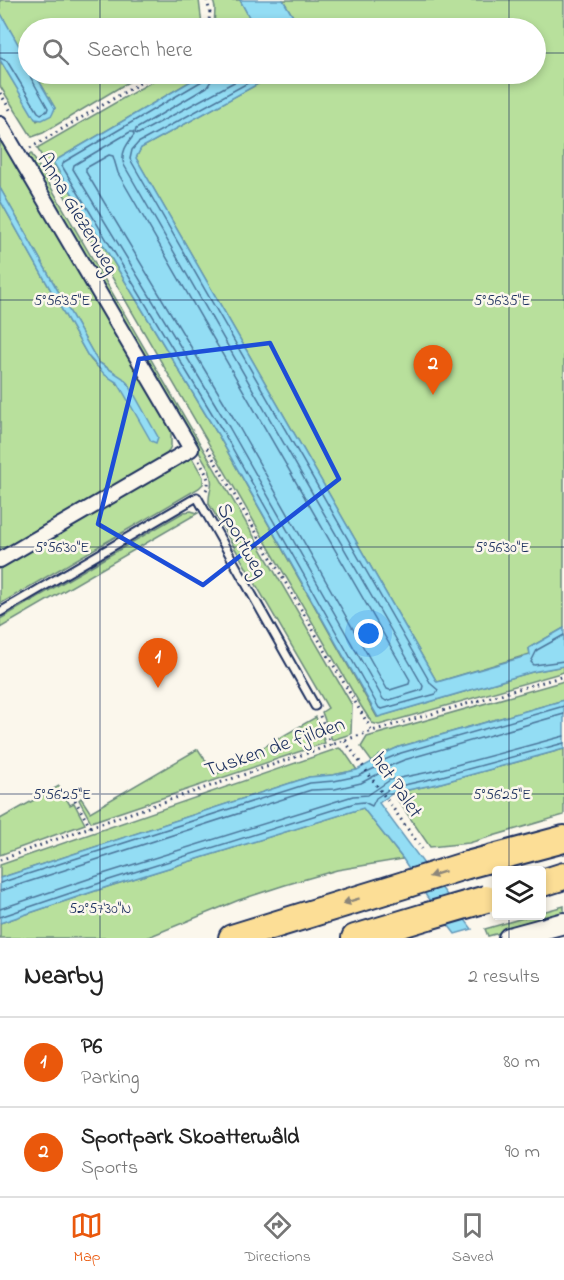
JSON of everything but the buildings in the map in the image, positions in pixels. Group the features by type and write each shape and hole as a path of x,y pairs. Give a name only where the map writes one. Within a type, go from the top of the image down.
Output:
{"highway":[{"path":"232,938 467,865 564,839"},
{"path":"546,882 564,876"},
{"path":"355,938 491,897"}],"main road":[{"path":"509,938 564,923"}],"street":[{"name":"Anna Giezenweg","path":"0,124 191,449"},
{"path":"0,560 191,449"}],"lane":[{"name":"Sportweg","path":"0,612 197,497 315,706"}],"path":[{"path":"207,0 209,18"},
{"path":"18,155 138,84"},
{"path":"191,449 208,480 208,488 197,497"},
{"name":"Tusken de fjilden","path":"0,860 332,745 564,676"},
{"path":"315,706 332,745"},
{"name":"het Palet","path":"345,741 422,849"},
{"path":"75,800 90,827"}],"highlighted area":[{"path":"270,343 339,479 203,585 98,524 139,359"}],"green space":[{"path":"0,0 199,0 201,18 18,18 18,44 0,12"},
{"path":"213,0 240,0 250,18 214,18"},
{"path":"283,0 564,0 564,628 529,648 530,654 437,682 136,158 141,148 258,84 546,84 546,18 294,18"},
{"path":"0,60 37,121 55,108 41,84 125,84 43,133 32,137 0,86"},
{"path":"148,84 186,84 53,162 217,433 377,717 532,672 564,666 564,672 379,725 372,723 37,148"},
{"path":"0,134 171,428 171,446 166,456 0,554 0,200 88,356 122,389 114,372 98,362 0,188"},
{"path":"31,153 352,705 351,734 332,740 322,712 328,708 209,504 211,480 209,469 27,159"},
{"path":"191,456 203,477 203,484 199,488 0,604 0,567"},
{"path":"184,512 198,513 0,628 0,619"},
{"path":"564,681 564,700 399,747 379,756 372,762 361,747 367,737"},
{"path":"316,717 325,743 91,822 79,800 81,798 90,812 198,749 215,775"},
{"path":"339,748 344,751 357,770 309,777 0,878 0,865"},
{"path":"564,749 564,815 469,843 430,847 393,793 437,784"},
{"path":"59,786 70,805 74,803 85,824 0,855 0,819"},
{"path":"363,808 403,859 337,870 285,885 239,900 146,938 0,938 0,923 110,886"},
{"path":"564,906 564,916 488,936 485,929 516,920 546,920 546,911"}],"water":[{"path":"240,0 283,0 294,18 250,18"},
{"path":"0,12 18,44 18,84 41,84 55,108 52,115 42,120 35,119 0,60"},
{"path":"186,84 258,84 141,148 136,158 437,682 530,655 529,648 564,628 564,666 532,672 378,717 217,433 53,162"},
{"path":"0,188 98,362 123,378 129,385 158,437 156,443 151,441 118,383 105,375 88,356 0,200"},
{"path":"564,700 564,749 437,784 393,793 379,803 472,929 455,934 427,897 403,859 363,808 110,886 0,923 0,878 309,777 357,770 399,747"}],"place":[{"name":"Sportpark Skoatterwâld","path":"433,395"},
{"name":"P6","path":"158,688"}]}
